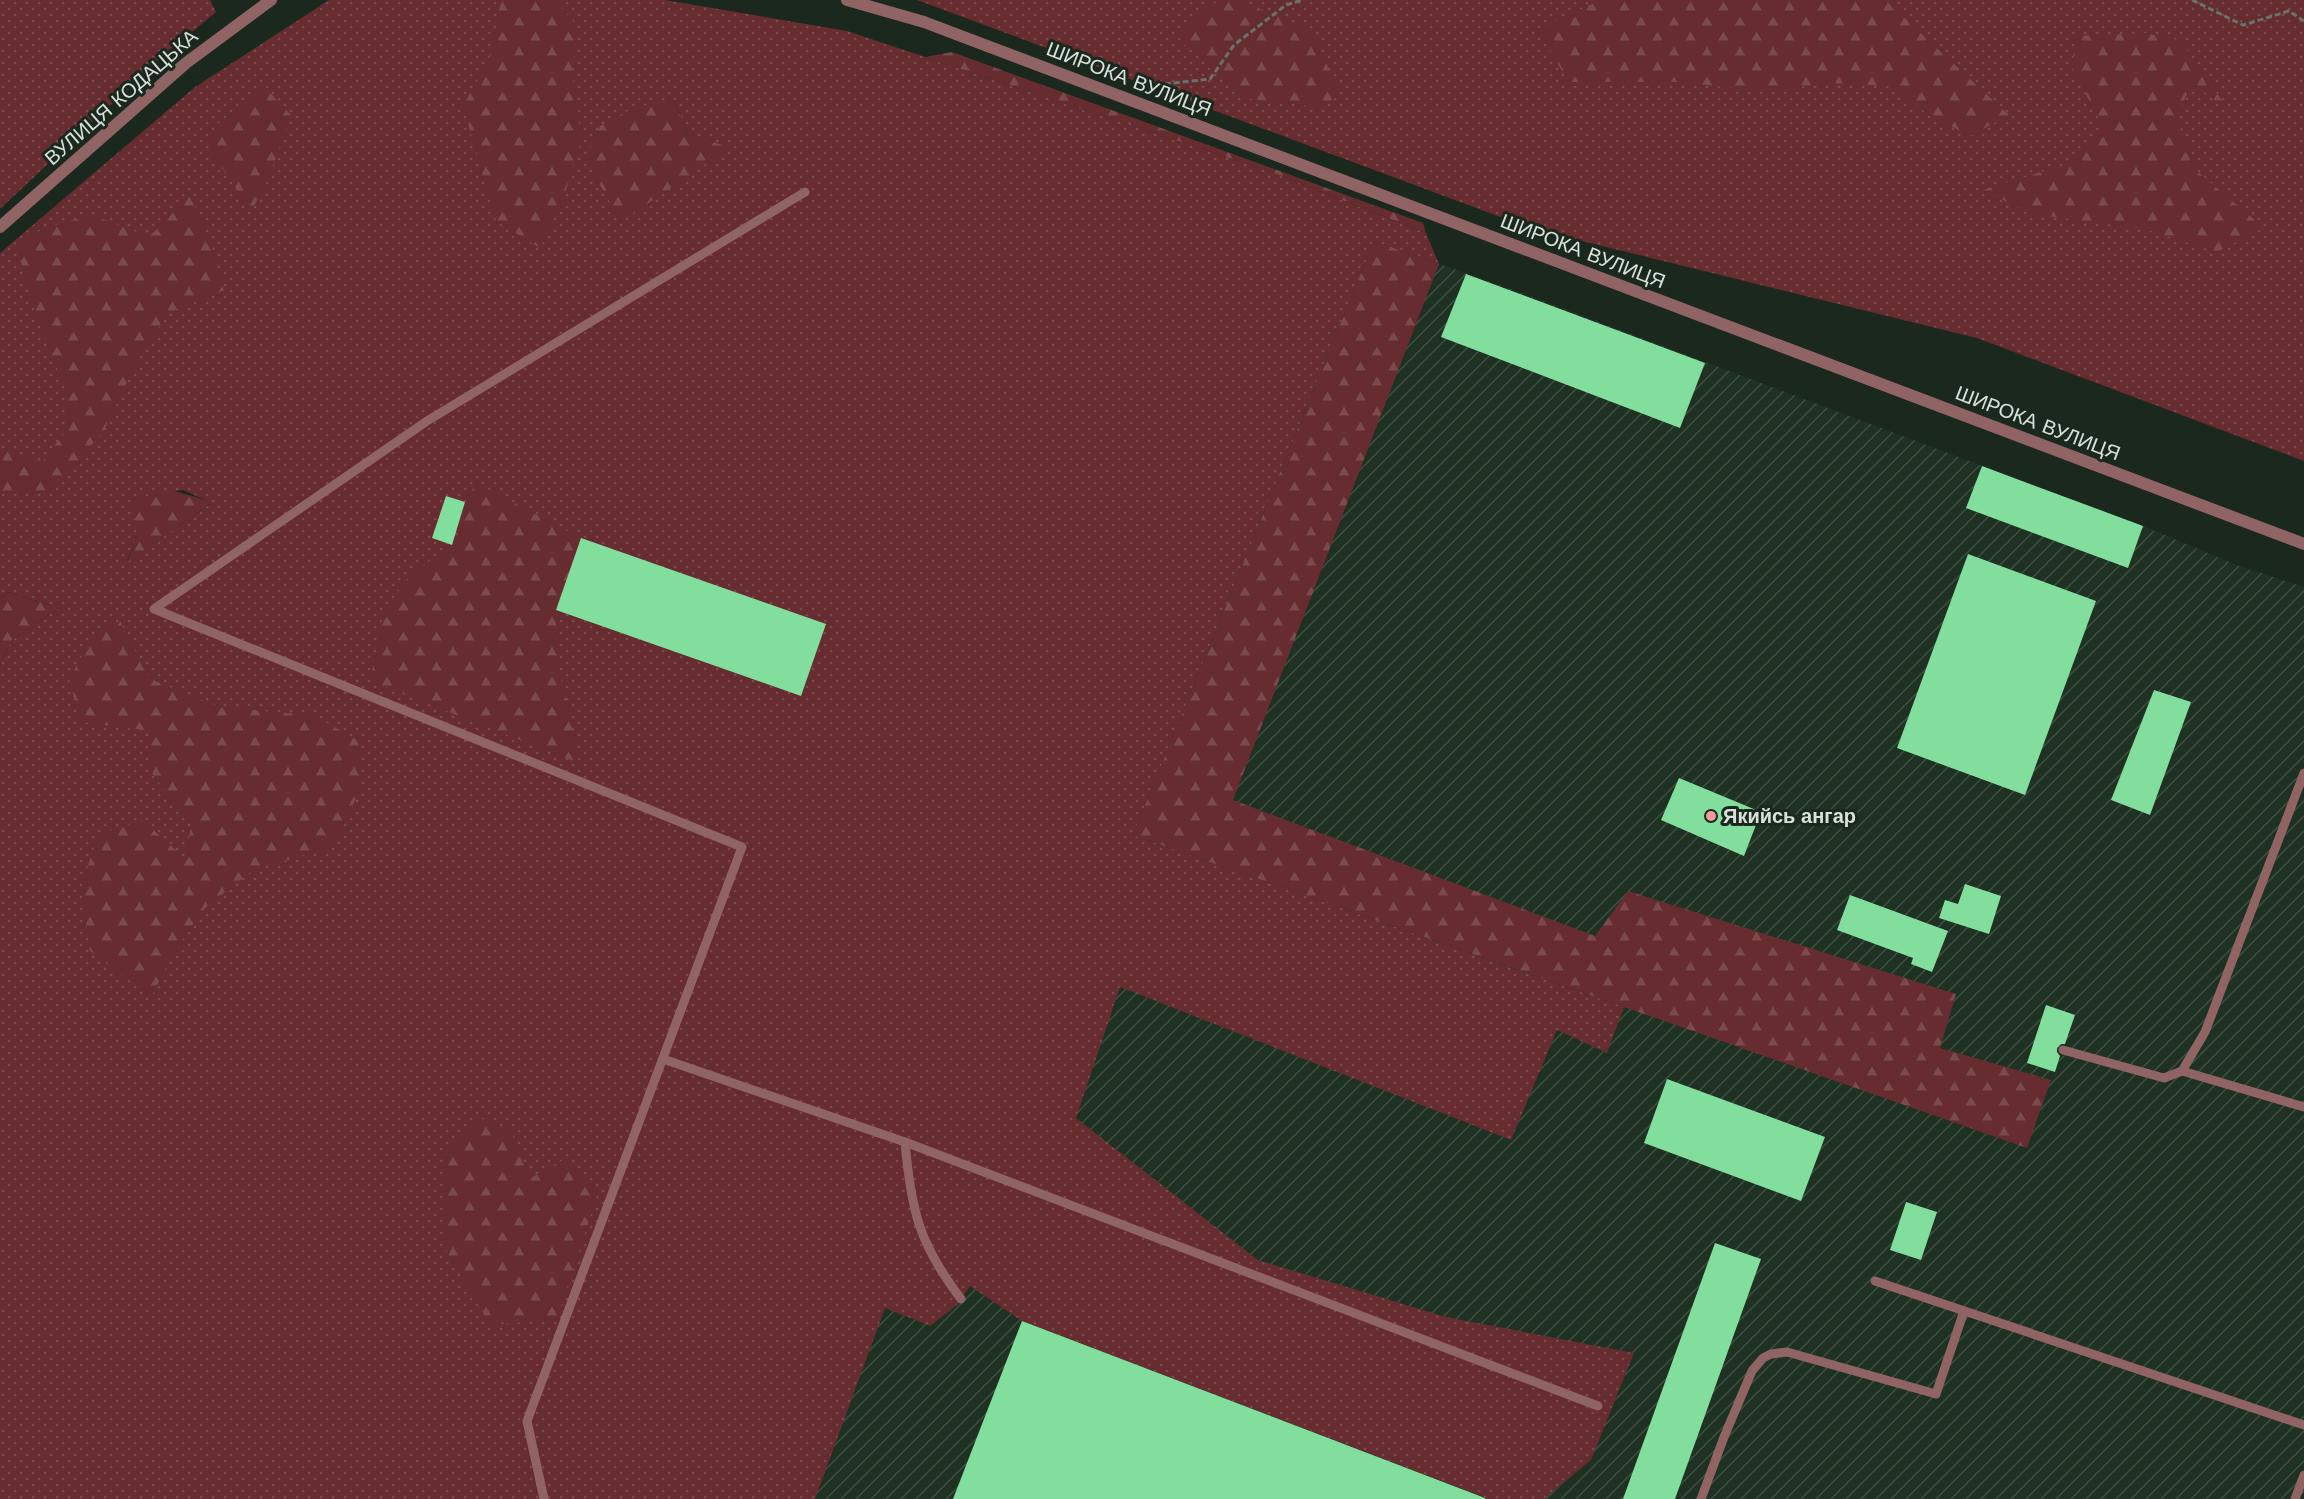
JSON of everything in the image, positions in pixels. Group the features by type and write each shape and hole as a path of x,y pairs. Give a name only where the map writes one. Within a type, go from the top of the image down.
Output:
{"street":[{"name":"ВУЛИЦЯ КОДАЦЬКА","path":"0,227 186,63 271,0"},
{"name":"ШИРОКА ВУЛИЦЯ","path":"847,0 924,22 2304,544"}],"lane":[{"path":"544,1499 527,1421 742,847 153,609 427,422 805,192"},
{"path":"2182,1071 2205,1032 2304,773"},
{"path":"2063,1050 2164,1078 2182,1071 2304,1107"},
{"path":"663,1059 905,1142 1598,1406"},
{"path":"905,1142 908,1177 918,1224 937,1266 961,1299"},
{"path":"1875,1281 2304,1425"},
{"path":"1701,1499 1752,1371 1763,1358 1787,1352 1936,1394 1964,1311"},
{"path":"2295,1499 2304,1475"}],"path":[{"path":"1107,91 1181,80 1210,79 1234,45 1286,5 1302,0"},
{"path":"2192,0 2243,26 2289,11 2304,21"}],"shaded area":[{"path":"859,58 1513,290 2143,526 2242,567 2304,587 2304,1499 0,1499 0,666"}],"green space":[{"path":"0,0 210,0 216,12 163,56 0,209"},
{"path":"329,0 665,0 847,31 1269,171 1426,233 1439,264 1374,241 1133,835 1624,1007 1607,1053 1557,1030 1511,1140 1120,987 1076,1118 1258,1260 1446,1317 1634,1353 1591,1460 1544,1499 1489,1499 1022,1321 970,1286 957,1305 930,1326 885,1308 815,1499 0,1499 0,666 11,641 59,608 9,592 0,598 0,253 195,87","holes":["675,101 688,135 621,222 609,198","183,490 212,503 127,561 138,535 132,499"]},
{"path":"501,0 554,0 575,23 573,76 581,141 562,203 540,248 496,221 463,106 489,60"},
{"path":"917,0 2304,0 2304,461 1977,338 1533,229"},
{"path":"1219,0 1239,0 1312,31 1340,95 1320,107 1250,99 1180,41 1190,21"},
{"path":"1601,0 1885,0 2009,115 1970,136 1929,115 1890,86 1829,83 1765,92 1682,82 1568,82 1538,29"},
{"path":"2146,33 2181,41 2229,111 2192,83 2177,116 2198,172 2264,228 2217,252 2144,229 2032,214 1983,190 2067,164 2105,130 2072,68 2076,36"},
{"path":"952,52 1423,223 1426,233 1269,171 925,57"},
{"path":"264,86 291,115 271,171 252,211 210,151 215,126"},
{"path":"675,101 688,135 730,147 621,222 585,159 600,126 637,106"},
{"path":"190,195 211,244 225,290 168,313 136,364 104,430 54,490 0,493 0,448 42,462 68,428 64,386 38,322 15,240 61,223 93,215 149,237"},
{"path":"1374,241 1439,264 1233,800 1595,936 1628,891 1956,994 1940,1048 2051,1080 2027,1148 1133,835"},
{"path":"476,483 581,538 556,610 557,663 570,715 578,763 370,681 383,614 410,575 451,545 465,502"},
{"path":"174,491 213,502 127,562 138,535 131,499"},
{"path":"9,592 59,608 11,641 0,666 0,598"},
{"path":"120,621 150,679 222,708 313,715 359,741 360,789 335,846 253,870 206,907 177,947 151,997 90,951 81,887 98,835 142,820 186,859 191,824 151,772 151,731 81,722 69,680 92,635"},
{"path":"478,1117 510,1130 531,1178 566,1158 597,1196 557,1319 490,1325 444,1247 445,1156"}],"building":[{"path":"1466,274 1705,363 1680,428 1441,337"},
{"path":"1982,466 2143,526 2128,568 1966,508"},
{"path":"446,496 465,502 452,545 432,538"},
{"path":"581,538 826,624 801,696 556,610"},
{"path":"1968,554 2096,601 2025,795 1897,748"},
{"path":"2154,690 2191,702 2150,815 2111,800"},
{"name":"Якийсь ангар","path":"1679,778 1761,812 1744,856 1661,820"},
{"path":"1965,884 2001,896 1989,934 1939,918 1945,900 1958,904"},
{"path":"1850,895 1948,931 1932,972 1911,964 1913,958 1837,930"},
{"path":"2046,1005 2075,1015 2065,1044 2057,1048 2060,1056 2055,1072 2027,1063"},
{"path":"1667,1079 1825,1137 1801,1201 1644,1143"},
{"path":"1906,1202 1937,1212 1921,1260 1890,1250"},
{"path":"1715,1243 1761,1259 1675,1499 1623,1499"},
{"path":"1022,1321 1485,1498 1485,1499 953,1499"}],"place":[{"name":"Якийсь ангар","path":"1711,816"}]}
